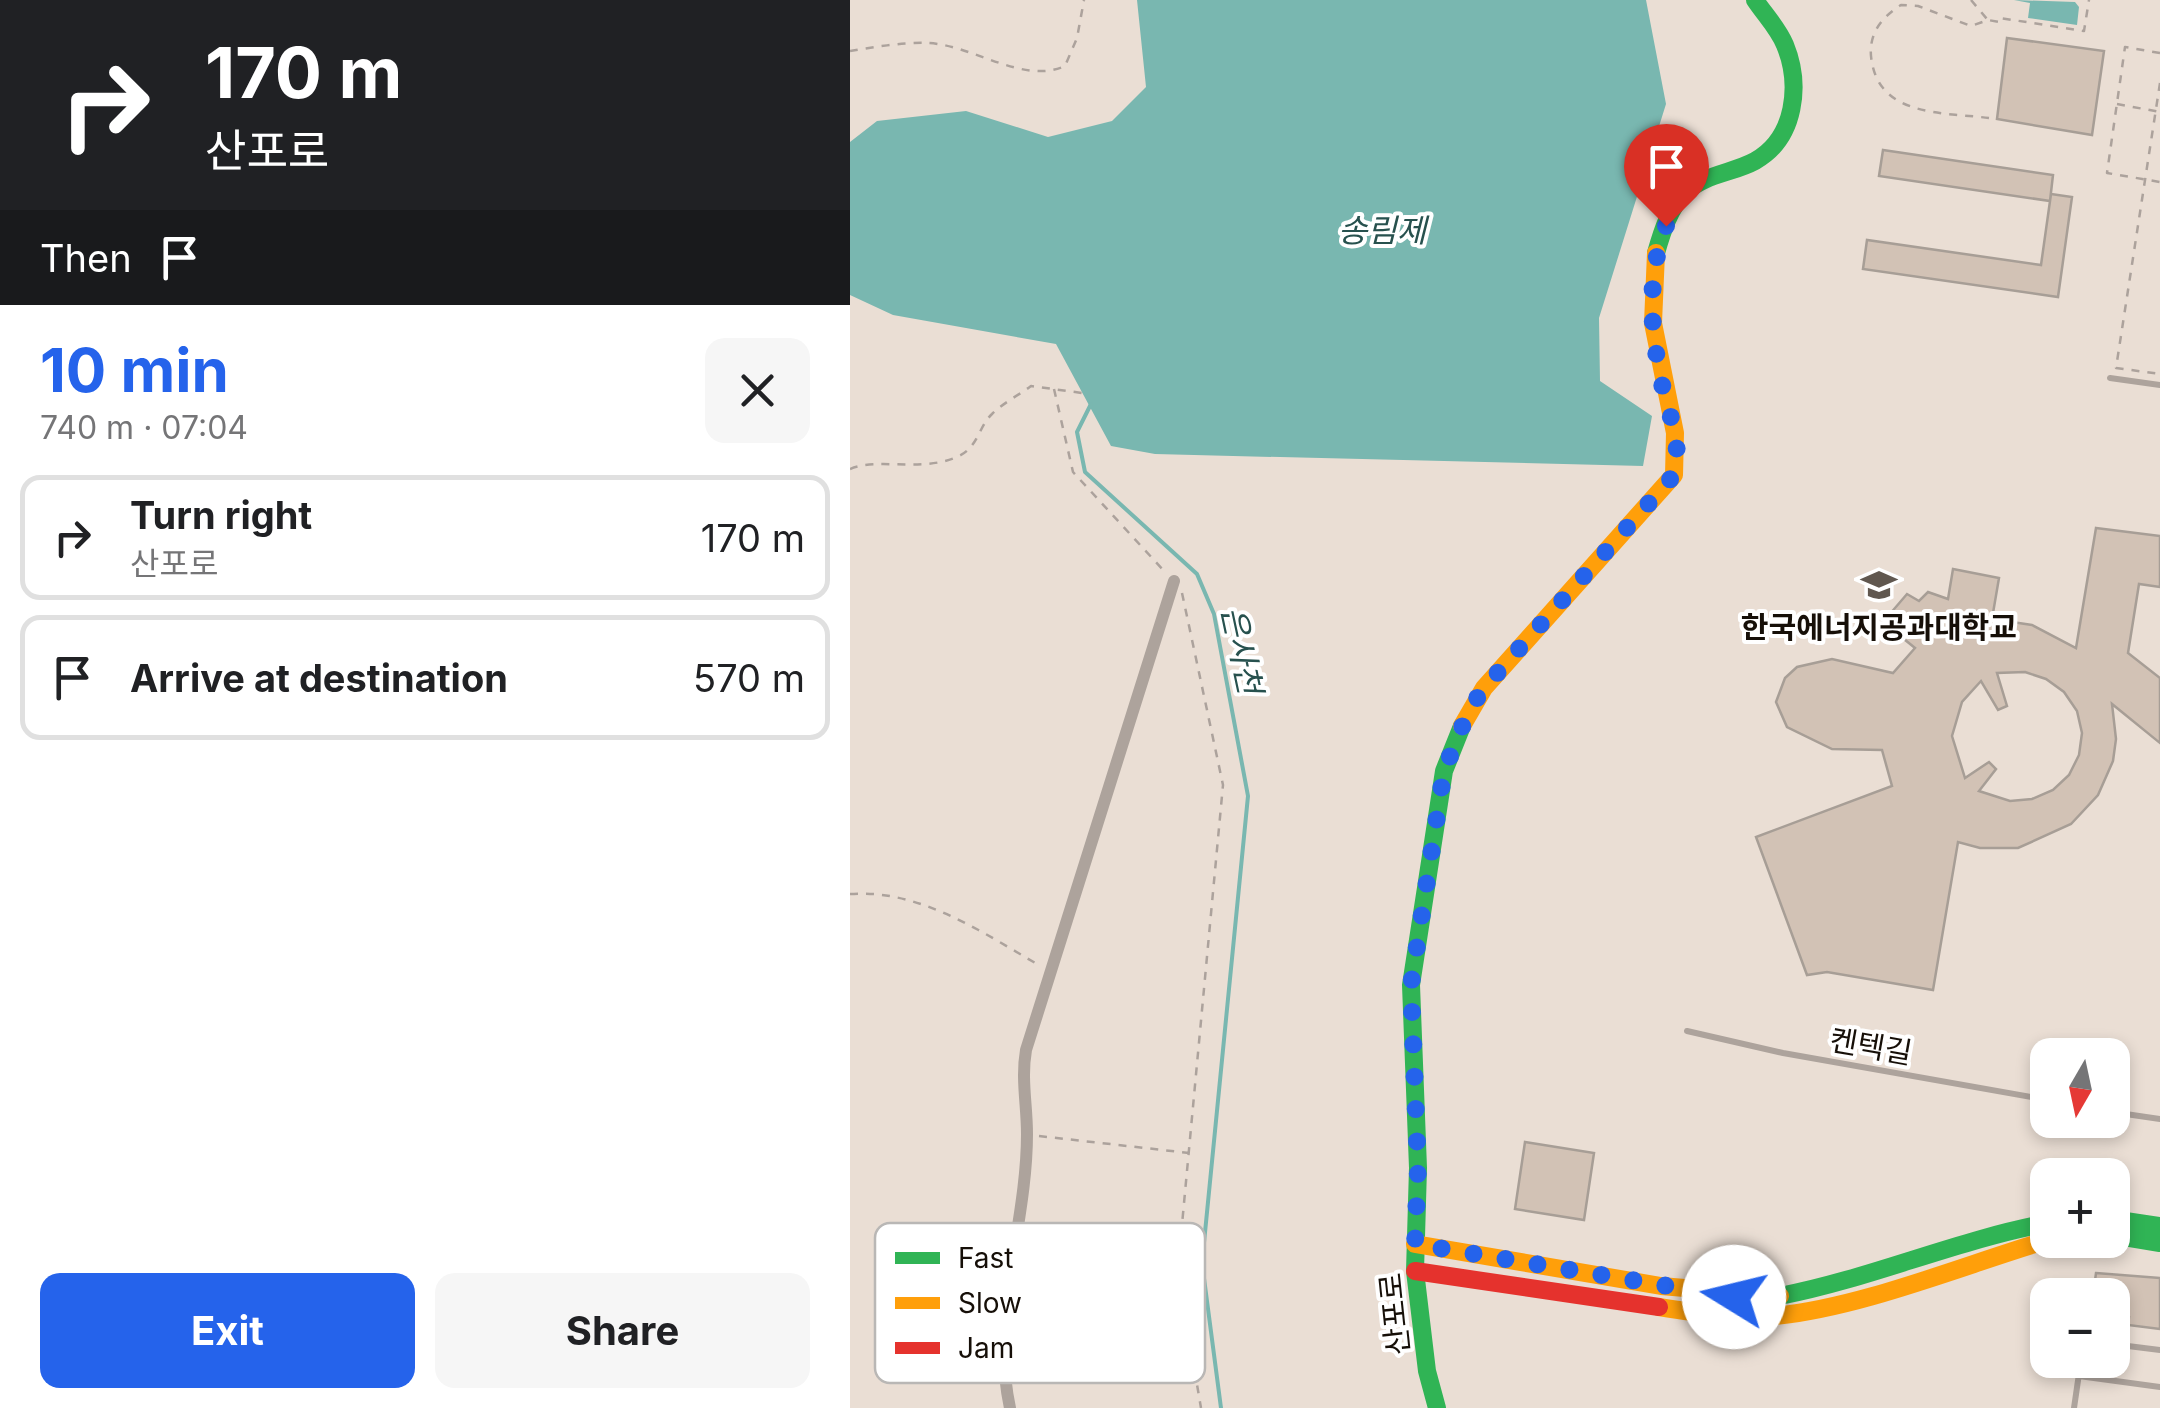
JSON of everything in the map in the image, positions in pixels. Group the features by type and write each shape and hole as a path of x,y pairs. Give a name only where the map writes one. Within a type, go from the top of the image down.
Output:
{"street":[{"name":"산포로","path":"1437,1408 1428,1371 1415,1271 1418,1168 1411,985 1444,771 1469,710 1484,688 1674,475 1680,442 1664,393 1650,309 1658,248 1674,204 1702,178 1762,157 1787,132 1794,100 1784,44 1755,0"},
{"path":"1017,1223 1027,1134 1024,1061 1174,581"},
{"path":"2130,1222 2160,1226"},
{"path":"1415,1244 1662,1286 1769,1298 1837,1285 2004,1231 2030,1226"},
{"path":"2130,1238 2160,1242"},
{"path":"1415,1271 1713,1315 1774,1316 1843,1302 2030,1245"}],"lane":[{"path":"2110,378 2160,385"},
{"name":"켄텍길","path":"1687,1031 1783,1053 2030,1097"},
{"path":"2130,1115 2160,1119"},
{"path":"2130,1346 2160,1350"},
{"path":"2074,1408 2078,1378"},
{"path":"2093,1378 2160,1387"}],"path":[{"path":"850,51 929,42 1033,72 1053,72 1065,66 1084,0"},
{"path":"1971,0 1988,20"},
{"path":"1989,118 1897,104 1880,89 1870,46 1876,26 1901,5 1918,6 1972,26 1988,20 2084,31 2089,0"},
{"path":"2160,53 2125,47 2107,173 2160,182"},
{"path":"2160,83 2116,368 2160,374"},
{"path":"2117,104 2158,112"},
{"path":"850,468 859,464 919,466 959,456 976,443 990,416 1031,386 1082,392"},
{"path":"1054,389 1073,472 1174,581 1188,605 1224,785 1183,1223"},
{"path":"850,894 890,896 953,916 1052,973"},
{"path":"1027,1134 1189,1154"},
{"path":"1197,1383 1201,1408"}],"water":[{"name":"송림제","path":"1137,0 1646,0 1666,104 1599,318 1600,381 1652,416 1643,466 1155,454 1111,446 1056,344 893,315 850,295 850,142 877,121 966,111 1048,137 1112,121 1146,87"},
{"path":"2014,0 2075,2 2079,7 2077,25 2028,18 2030,3"}],"building":[{"path":"2007,38 2104,51 2092,135 1997,119"},
{"path":"1883,150 2053,175 2050,201 1879,176"},
{"path":"2051,194 2072,197 2058,297 1863,269 1867,240 2041,265"},
{"path":"2096,528 2160,536 2160,587 2139,584 2128,653 2160,678 2160,743 2112,704 2116,739 2113,761 2098,795 2071,824 2018,848 1980,848 1958,842 1933,990 1827,972 1807,975 1756,837 1892,786 1882,750 1832,749 1787,727 1776,702 1785,678 1797,667 1832,659 1893,673 1915,648 1883,622 1907,594 1919,601 1928,592 1948,599 1953,569 1999,578 1992,619 2032,625 2076,648","holes":["2025,672 2046,679 2064,692 2077,711 2082,733 2079,755 2069,775 2053,790 2032,799 2010,801 1979,791 1996,769 1989,762 1965,778 1952,736 1962,702 1981,681 1998,710 2007,706 1997,673"]},
{"path":"1525,1142 1594,1153 1584,1220 1515,1209"},
{"path":"2096,1273 2160,1278 2160,1329 2130,1325 2130,1278 2095,1278"}],"waterway":[{"name":"은사천","path":"1091,404 1077,432 1085,472 1197,574 1214,614 1248,796 1205,1233"},
{"name":"은사천","path":"1205,1286 1221,1408"}],"traffic: fast":[{"path":"1656,253 1671,213 1686,192 1702,181 1755,161 1769,151 1787,124 1793,93 1790,60 1779,33 1755,0"},
{"path":"1437,1408 1427,1371 1415,1271 1418,1168 1411,985 1444,771 1462,726"},
{"path":"2130,1222 2160,1226"},
{"path":"1780,1296 2030,1227"},
{"path":"2130,1238 2160,1243"}],"traffic: slow":[{"path":"1462,726 1484,688 1674,475 1675,433 1653,323 1656,253"},
{"path":"1415,1244 1661,1286 1780,1296"},
{"path":"1659,1307 1745,1317 1807,1311 1876,1295 2030,1246"}],"traffic: jam":[{"path":"1415,1271 1659,1307"}],"place":[{"name":"한국에너지공과대학교","path":"1879,585"}],"route":[{"path":"1666,226 1658,248 1650,309 1664,393 1680,442 1674,475 1484,688 1469,710 1444,771 1411,985 1418,1168 1415,1244 1734,1297"}]}
